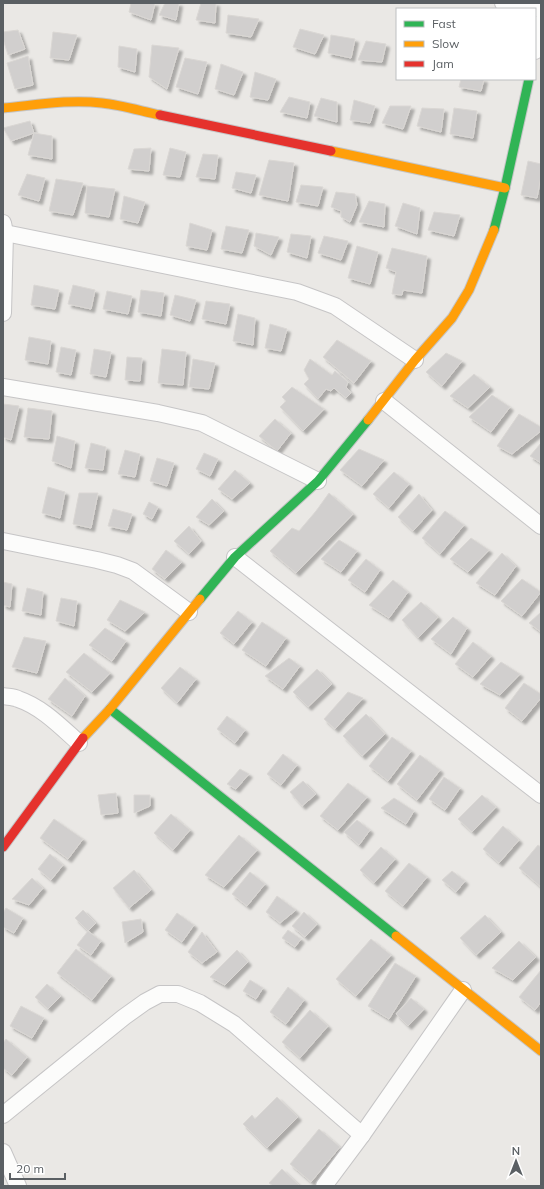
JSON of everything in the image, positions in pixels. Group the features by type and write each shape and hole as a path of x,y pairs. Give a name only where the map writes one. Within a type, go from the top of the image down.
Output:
{"street":[{"path":"503,3 535,8"},
{"path":"536,46 541,23"},
{"path":"3,847 80,743 110,709 235,557 318,481 384,401 415,360 452,318 469,290 493,232 505,188 529,80"},
{"path":"3,108 82,101 103,103 505,188"},
{"path":"3,312 4,228 297,292 335,306 415,360"},
{"path":"3,387 158,413 202,423 318,481"},
{"path":"384,401 541,526"},
{"path":"3,541 97,560 127,569 190,612"},
{"path":"235,557 541,795"},
{"path":"3,696 18,699 34,706 80,743"},
{"path":"110,709 541,1051"},
{"path":"324,1186 362,1135 463,990"},
{"path":"3,1116 124,1017 145,1002 160,994 178,994 200,1003 234,1024 362,1135"},
{"path":"3,1152 18,1186"}],"building":[{"path":"131,3 155,3 151,20 129,12"},
{"path":"165,3 179,3 176,20 159,15"},
{"path":"201,3 216,3 215,23 196,20"},
{"path":"228,15 259,19 251,37 226,33"},
{"path":"300,29 324,35 315,54 293,47"},
{"path":"18,30 25,49 8,55 3,39 3,32"},
{"path":"53,32 77,35 69,60 50,58"},
{"path":"331,35 355,39 351,58 328,53"},
{"path":"366,41 386,44 382,62 358,60"},
{"path":"152,45 179,48 167,89 149,77"},
{"path":"119,46 137,49 135,72 118,67"},
{"path":"28,56 33,85 15,89 7,63"},
{"path":"185,58 207,62 198,94 176,87"},
{"path":"221,64 243,72 234,95 215,89"},
{"path":"255,72 276,79 268,100 250,97"},
{"path":"461,80 484,80 481,91 459,87"},
{"path":"289,97 310,102 307,118 280,112"},
{"path":"321,98 337,102 337,122 314,116"},
{"path":"354,100 375,106 370,123 350,120"},
{"path":"390,106 411,106 403,129 382,123"},
{"path":"422,108 444,109 441,132 417,126"},
{"path":"454,108 477,111 473,138 450,134"},
{"path":"30,121 34,133 11,141 3,128"},
{"path":"34,133 52,136 52,159 28,155"},
{"path":"151,148 149,171 128,169 134,149"},
{"path":"170,148 186,152 180,177 163,175"},
{"path":"203,154 218,155 215,179 196,177"},
{"path":"269,160 294,163 288,201 259,195"},
{"path":"528,161 541,164 541,176 537,198 521,195"},
{"path":"236,172 256,175 251,193 232,188"},
{"path":"27,174 45,178 39,201 18,195"},
{"path":"56,179 83,183 73,215 49,211"},
{"path":"301,185 323,187 318,206 296,202"},
{"path":"87,186 115,189 109,217 85,213"},
{"path":"336,192 355,194 357,205 350,222 341,217 341,211 331,207"},
{"path":"124,196 145,202 138,223 120,219"},
{"path":"369,201 385,204 384,227 359,222"},
{"path":"403,203 420,208 417,234 395,226"},
{"path":"434,212 460,215 454,236 428,230"},
{"path":"190,223 212,230 207,250 186,246"},
{"path":"226,226 249,230 242,253 221,249"},
{"path":"256,233 279,237 271,255 254,246"},
{"path":"291,234 311,236 307,258 287,252"},
{"path":"324,236 348,241 341,260 318,253"},
{"path":"357,246 378,252 370,284 348,278"},
{"path":"392,248 427,256 422,293 403,290 402,295 392,294 396,272 386,268"},
{"path":"34,285 59,290 55,309 31,305"},
{"path":"73,285 95,290 91,309 68,304"},
{"path":"141,290 164,293 161,316 138,312"},
{"path":"107,291 132,296 128,314 103,309"},
{"path":"175,295 196,300 190,321 170,315"},
{"path":"206,301 230,304 226,324 202,319"},
{"path":"238,314 255,318 253,345 233,341"},
{"path":"270,324 287,329 281,351 265,348"},
{"path":"29,337 51,341 48,364 25,360"},
{"path":"337,340 371,361 354,383 323,357"},
{"path":"61,347 76,350 71,375 56,372"},
{"path":"94,349 111,352 106,377 90,374"},
{"path":"162,349 186,352 183,385 158,383"},
{"path":"446,353 462,361 442,386 426,372"},
{"path":"127,357 142,358 140,381 125,380"},
{"path":"193,359 215,363 209,389 189,387"},
{"path":"310,359 332,375 335,371 348,382 346,387 351,393 346,398 334,388 331,391 326,389 318,399 304,384 309,379 304,370"},
{"path":"474,374 490,387 468,408 450,396"},
{"path":"292,387 324,409 303,431 280,407 286,401 282,397"},
{"path":"492,395 510,407 491,432 469,417"},
{"path":"3,404 19,406 11,440 3,437"},
{"path":"28,408 52,411 49,439 24,437"},
{"path":"519,414 541,427 541,431 512,454 497,446"},
{"path":"275,419 291,433 277,451 259,436"},
{"path":"57,436 75,441 71,468 52,461"},
{"path":"91,443 106,447 103,470 85,468"},
{"path":"541,443 541,463 530,456"},
{"path":"359,449 384,460 362,486 340,470"},
{"path":"125,450 140,454 135,477 118,474"},
{"path":"204,453 218,459 210,476 196,469"},
{"path":"157,458 174,463 167,486 150,481"},
{"path":"235,470 250,483 232,499 218,489"},
{"path":"394,472 409,484 389,508 373,494"},
{"path":"48,487 65,492 60,518 42,513"},
{"path":"79,493 98,493 91,528 73,524"},
{"path":"329,493 353,514 296,573 270,551 292,528 299,531"},
{"path":"419,494 432,510 413,531 398,517"},
{"path":"212,499 224,511 209,525 196,517"},
{"path":"149,502 158,507 152,519 143,514"},
{"path":"113,509 132,514 127,530 108,526"},
{"path":"445,511 464,525 440,554 422,538"},
{"path":"189,526 201,541 189,554 174,541"},
{"path":"471,538 489,550 468,572 450,559"},
{"path":"339,540 357,551 341,572 321,559"},
{"path":"166,550 182,562 165,579 152,569"},
{"path":"502,553 516,566 495,595 476,583"},
{"path":"366,559 380,570 365,592 348,580"},
{"path":"522,579 541,592 522,616 501,601"},
{"path":"393,580 408,592 389,618 369,605"},
{"path":"3,582 12,584 10,607 3,605"},
{"path":"27,588 43,592 41,615 22,611"},
{"path":"61,598 77,601 74,626 56,621"},
{"path":"120,600 145,612 125,631 107,620"},
{"path":"421,602 438,617 418,638 402,620"},
{"path":"238,611 252,622 234,644 220,633"},
{"path":"541,612 541,632 529,623"},
{"path":"453,617 467,628 451,654 431,639"},
{"path":"262,622 286,638 266,666 242,650"},
{"path":"105,628 126,641 112,661 89,645"},
{"path":"24,637 46,641 37,673 12,667"},
{"path":"473,642 491,656 473,677 455,664"},
{"path":"84,653 110,673 92,692 66,672"},
{"path":"289,658 300,666 283,689 265,676"},
{"path":"501,662 520,674 500,695 480,684"},
{"path":"180,667 196,679 177,703 161,688"},
{"path":"317,669 332,684 308,707 293,692"},
{"path":"65,678 85,696 72,716 48,699"},
{"path":"524,683 541,694 541,698 522,721 505,708"},
{"path":"348,692 363,698 335,729 324,719"},
{"path":"366,714 385,734 362,756 343,736"},
{"path":"227,716 245,730 235,743 217,729"},
{"path":"392,737 411,751 388,781 369,766"},
{"path":"283,754 297,765 281,785 267,774"},
{"path":"420,755 440,770 417,800 397,784"},
{"path":"240,769 249,774 236,789 227,784"},
{"path":"444,777 460,788 445,810 429,799"},
{"path":"303,781 316,794 302,806 290,792"},
{"path":"348,783 367,797 338,830 320,816"},
{"path":"116,793 118,813 101,815 98,795"},
{"path":"134,795 150,795 150,806 134,813"},
{"path":"482,795 496,807 472,832 458,819"},
{"path":"394,798 414,811 406,824 381,808"},
{"path":"171,814 190,830 173,850 154,833"},
{"path":"54,819 83,839 68,859 40,838"},
{"path":"357,820 370,830 359,845 344,832"},
{"path":"503,826 519,840 499,863 483,849"},
{"path":"239,835 257,850 224,887 205,875"},
{"path":"538,845 541,847 541,887 519,868"},
{"path":"381,847 395,859 374,883 360,870"},
{"path":"50,854 63,865 51,880 38,869"},
{"path":"409,863 427,877 403,906 385,891"},
{"path":"134,870 151,890 129,908 113,888"},
{"path":"452,871 465,881 456,892 442,880"},
{"path":"250,872 265,884 247,906 232,894"},
{"path":"32,878 43,888 29,905 12,899"},
{"path":"277,896 296,910 280,923 266,912"},
{"path":"6,908 23,918 14,933 3,927 3,913"},
{"path":"83,910 96,923 88,931 75,918"},
{"path":"304,912 317,924 305,937 292,926"},
{"path":"177,913 194,925 182,942 165,930"},
{"path":"485,915 501,932 476,955 460,938"},
{"path":"141,919 143,932 125,943 122,922"},
{"path":"288,930 301,939 295,947 282,938"},
{"path":"88,931 101,941 91,955 77,945"},
{"path":"202,932 217,952 202,963 188,952"},
{"path":"371,939 391,955 356,996 336,979"},
{"path":"519,941 536,957 513,980 492,968"},
{"path":"76,949 111,976 92,1000 57,973"},
{"path":"237,950 248,962 225,985 210,977"},
{"path":"395,963 416,976 389,1019 368,1006"},
{"path":"541,970 541,1002 535,1010 519,997"},
{"path":"250,980 263,988 256,999 243,991"},
{"path":"47,984 61,996 48,1009 35,997"},
{"path":"288,987 304,1000 286,1024 270,1012"},
{"path":"411,998 424,1009 408,1026 396,1014"},
{"path":"21,1006 44,1018 32,1038 10,1026"},
{"path":"310,1010 328,1026 300,1058 282,1042"},
{"path":"6,1039 27,1057 12,1075 3,1068 3,1043"},
{"path":"277,1097 298,1117 267,1148 243,1124 252,1115 255,1119"},
{"path":"319,1129 340,1147 311,1182 290,1164"},
{"path":"282,1169 300,1186 273,1186 269,1183"}],"traffic: fast":[{"path":"494,230 505,188 529,80"},
{"path":"200,599 235,557 318,481 368,420"},
{"path":"110,709 396,936"}],"traffic: slow":[{"path":"3,108 52,103 90,102 116,105 160,115"},
{"path":"331,151 505,188"},
{"path":"368,420 415,360 452,318 469,290 494,230"},
{"path":"83,738 110,709 200,599"},
{"path":"396,936 541,1051"}],"traffic: jam":[{"path":"160,115 331,151"},
{"path":"3,847 83,738"}]}
